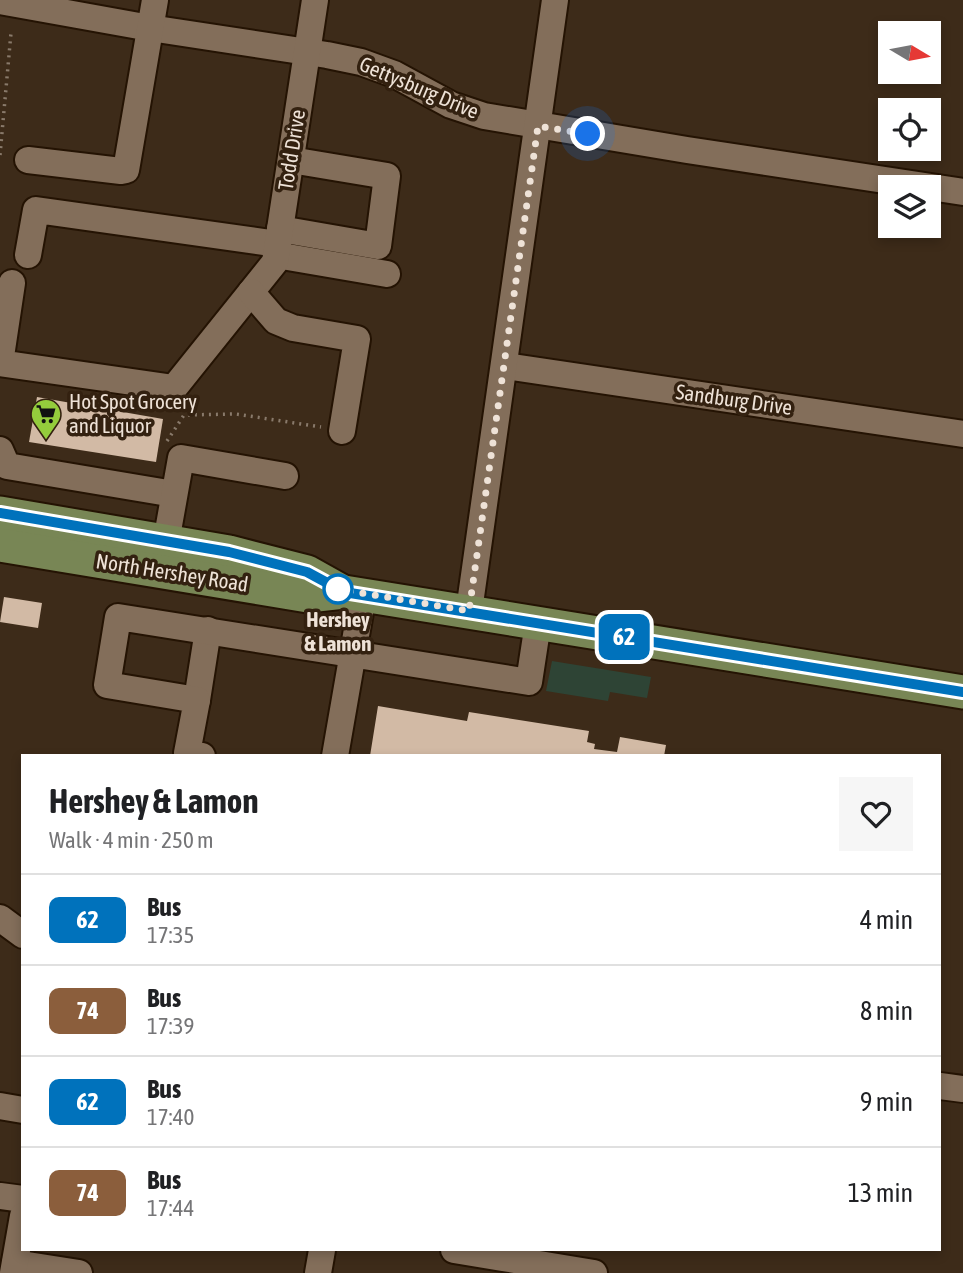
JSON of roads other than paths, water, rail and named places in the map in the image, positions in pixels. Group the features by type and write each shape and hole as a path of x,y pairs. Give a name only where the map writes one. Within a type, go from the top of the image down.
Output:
{"main road":[{"name":"North Hershey Road","path":"0,513 163,556"},
{"name":"North Hershey Road","path":"0,545 163,556 229,552 307,572 353,593 963,692"}],"street":[{"path":"28,160 126,170 155,0"},
{"name":"Todd Drive","path":"12,283 0,363 174,388 275,262 315,0"},
{"path":"469,611 555,0"},
{"name":"Gettysburg Drive","path":"0,1 361,62 383,70 450,105 538,126 963,192"},
{"path":"28,255 36,210 278,243 378,246 387,176 291,160"},
{"path":"278,243 387,274"},
{"path":"251,292 276,321 293,328 356,340 342,431"},
{"name":"Sandburg Drive","path":"505,366 963,434"},
{"path":"0,450 7,466 174,494"},
{"path":"163,556 181,458 285,476"},
{"path":"335,754 353,653 353,593"},
{"path":"197,700 107,685 118,617 530,681 538,623"},
{"path":"192,754 187,753 208,630"},
{"path":"0,918 21,934"},
{"path":"941,1086 963,1089"},
{"path":"0,1107 21,1110"},
{"path":"0,1196 21,1199"},
{"path":"21,1228 14,1268 79,1273"},
{"path":"318,1273 322,1251"},
{"path":"460,1251 594,1273"}],"place":[{"name":"Hot Spot Grocery and Liquor","path":"46,441"},
{"name":"Hershey & Lamon","path":"338,589"}]}
